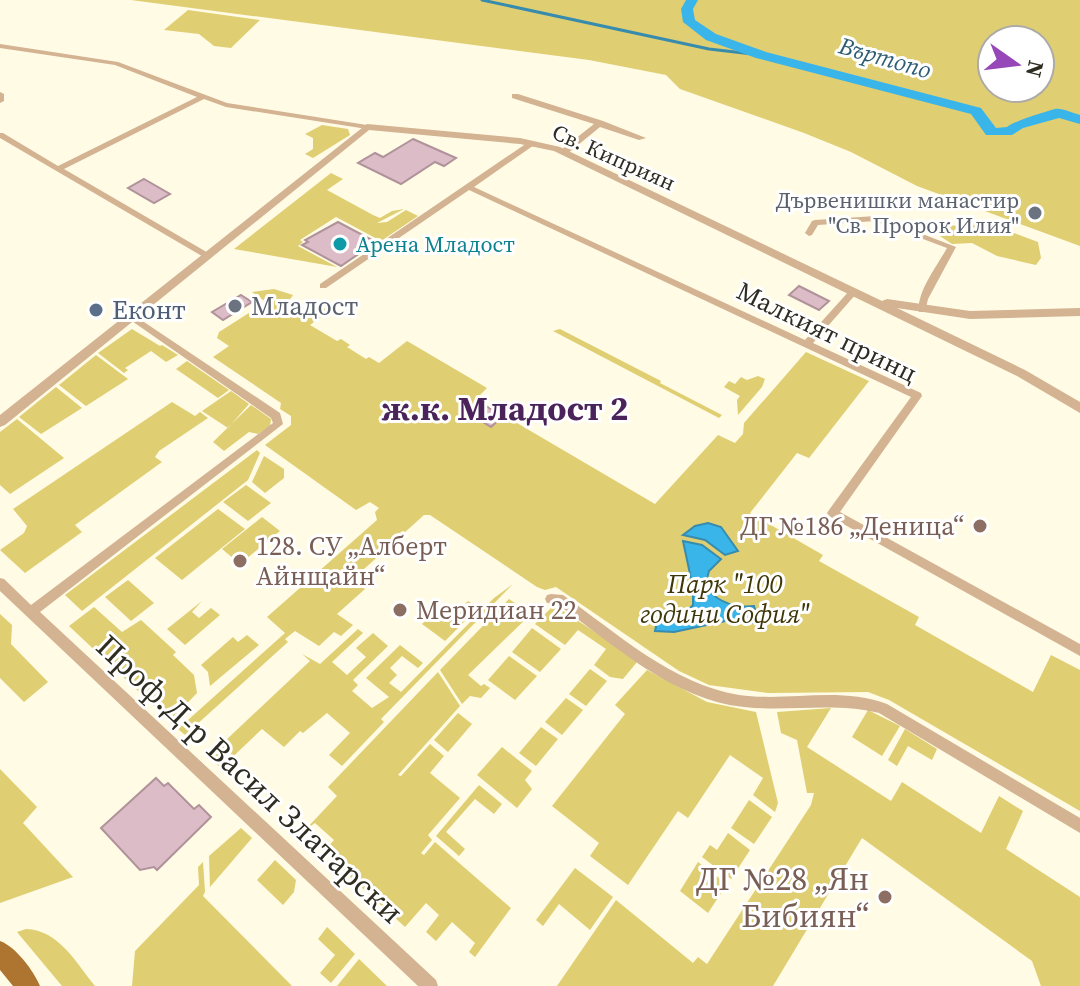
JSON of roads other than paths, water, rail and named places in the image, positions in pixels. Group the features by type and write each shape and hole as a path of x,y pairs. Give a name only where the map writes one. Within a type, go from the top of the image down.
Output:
{"main road":[{"path":"0,952 28,986"}],"street":[{"name":"Св. Киприян","path":"0,46 116,63 202,97 252,110 367,127 533,143 564,152 1021,373 1080,408"},
{"path":"0,94 0,101"},
{"path":"515,96 642,138"},
{"path":"58,169 202,97"},
{"path":"564,152 600,123"},
{"path":"0,422 367,127"},
{"path":"0,135 207,256"},
{"path":"323,286 533,143"},
{"name":"Малкият принц","path":"469,187 917,396 835,509 836,517 1080,650"},
{"path":"809,233 815,223 876,218 952,247 923,299 940,330 956,343"},
{"path":"807,344 858,294 927,311 989,315 1080,312"},
{"path":"927,311 927,325 935,332"},
{"path":"31,612 278,424 276,416 132,317"},
{"name":"Проф.Д-р Васил Златарски","path":"0,583 430,986"},
{"path":"551,599 559,599 676,679 708,694 766,703 856,702 882,708 1080,826"}],"water":[{"path":"708,523 721,527 738,551 725,555 705,540 683,535 695,526"},
{"path":"683,541 702,545 721,559 709,571 705,586 726,603 754,606 760,624 730,620 674,632 655,631 657,622 680,619 693,605 693,588"}],"waterway":[{"path":"482,0 709,49 761,55"},
{"name":"Въртопо","path":"692,0 687,9 689,22 711,37 761,55 976,111 991,131 1012,131 1018,124 1040,121 1058,113 1080,120"}],"place":[{"name":"Дървенишки манастир \"Св. Пророк Илия\"","path":"1035,213"},
{"name":"Арена Младост","path":"340,244"},
{"name":"Младост","path":"235,306"},
{"name":"Еконт","path":"96,310"},
{"name":"ДГ №186 „Деница“","path":"980,526"},
{"name":"128. СУ „Алберт Айнщайн“","path":"240,561"},
{"name":"Меридиан 22","path":"400,610"},
{"name":"ДГ №28 „Ян Бибиян“","path":"885,897"}],"district":[{"name":"ж.к. Младост 2","path":"505,408"}],"park label":[{"name":"Парк \"100 години София\"","path":"725,599"}]}
